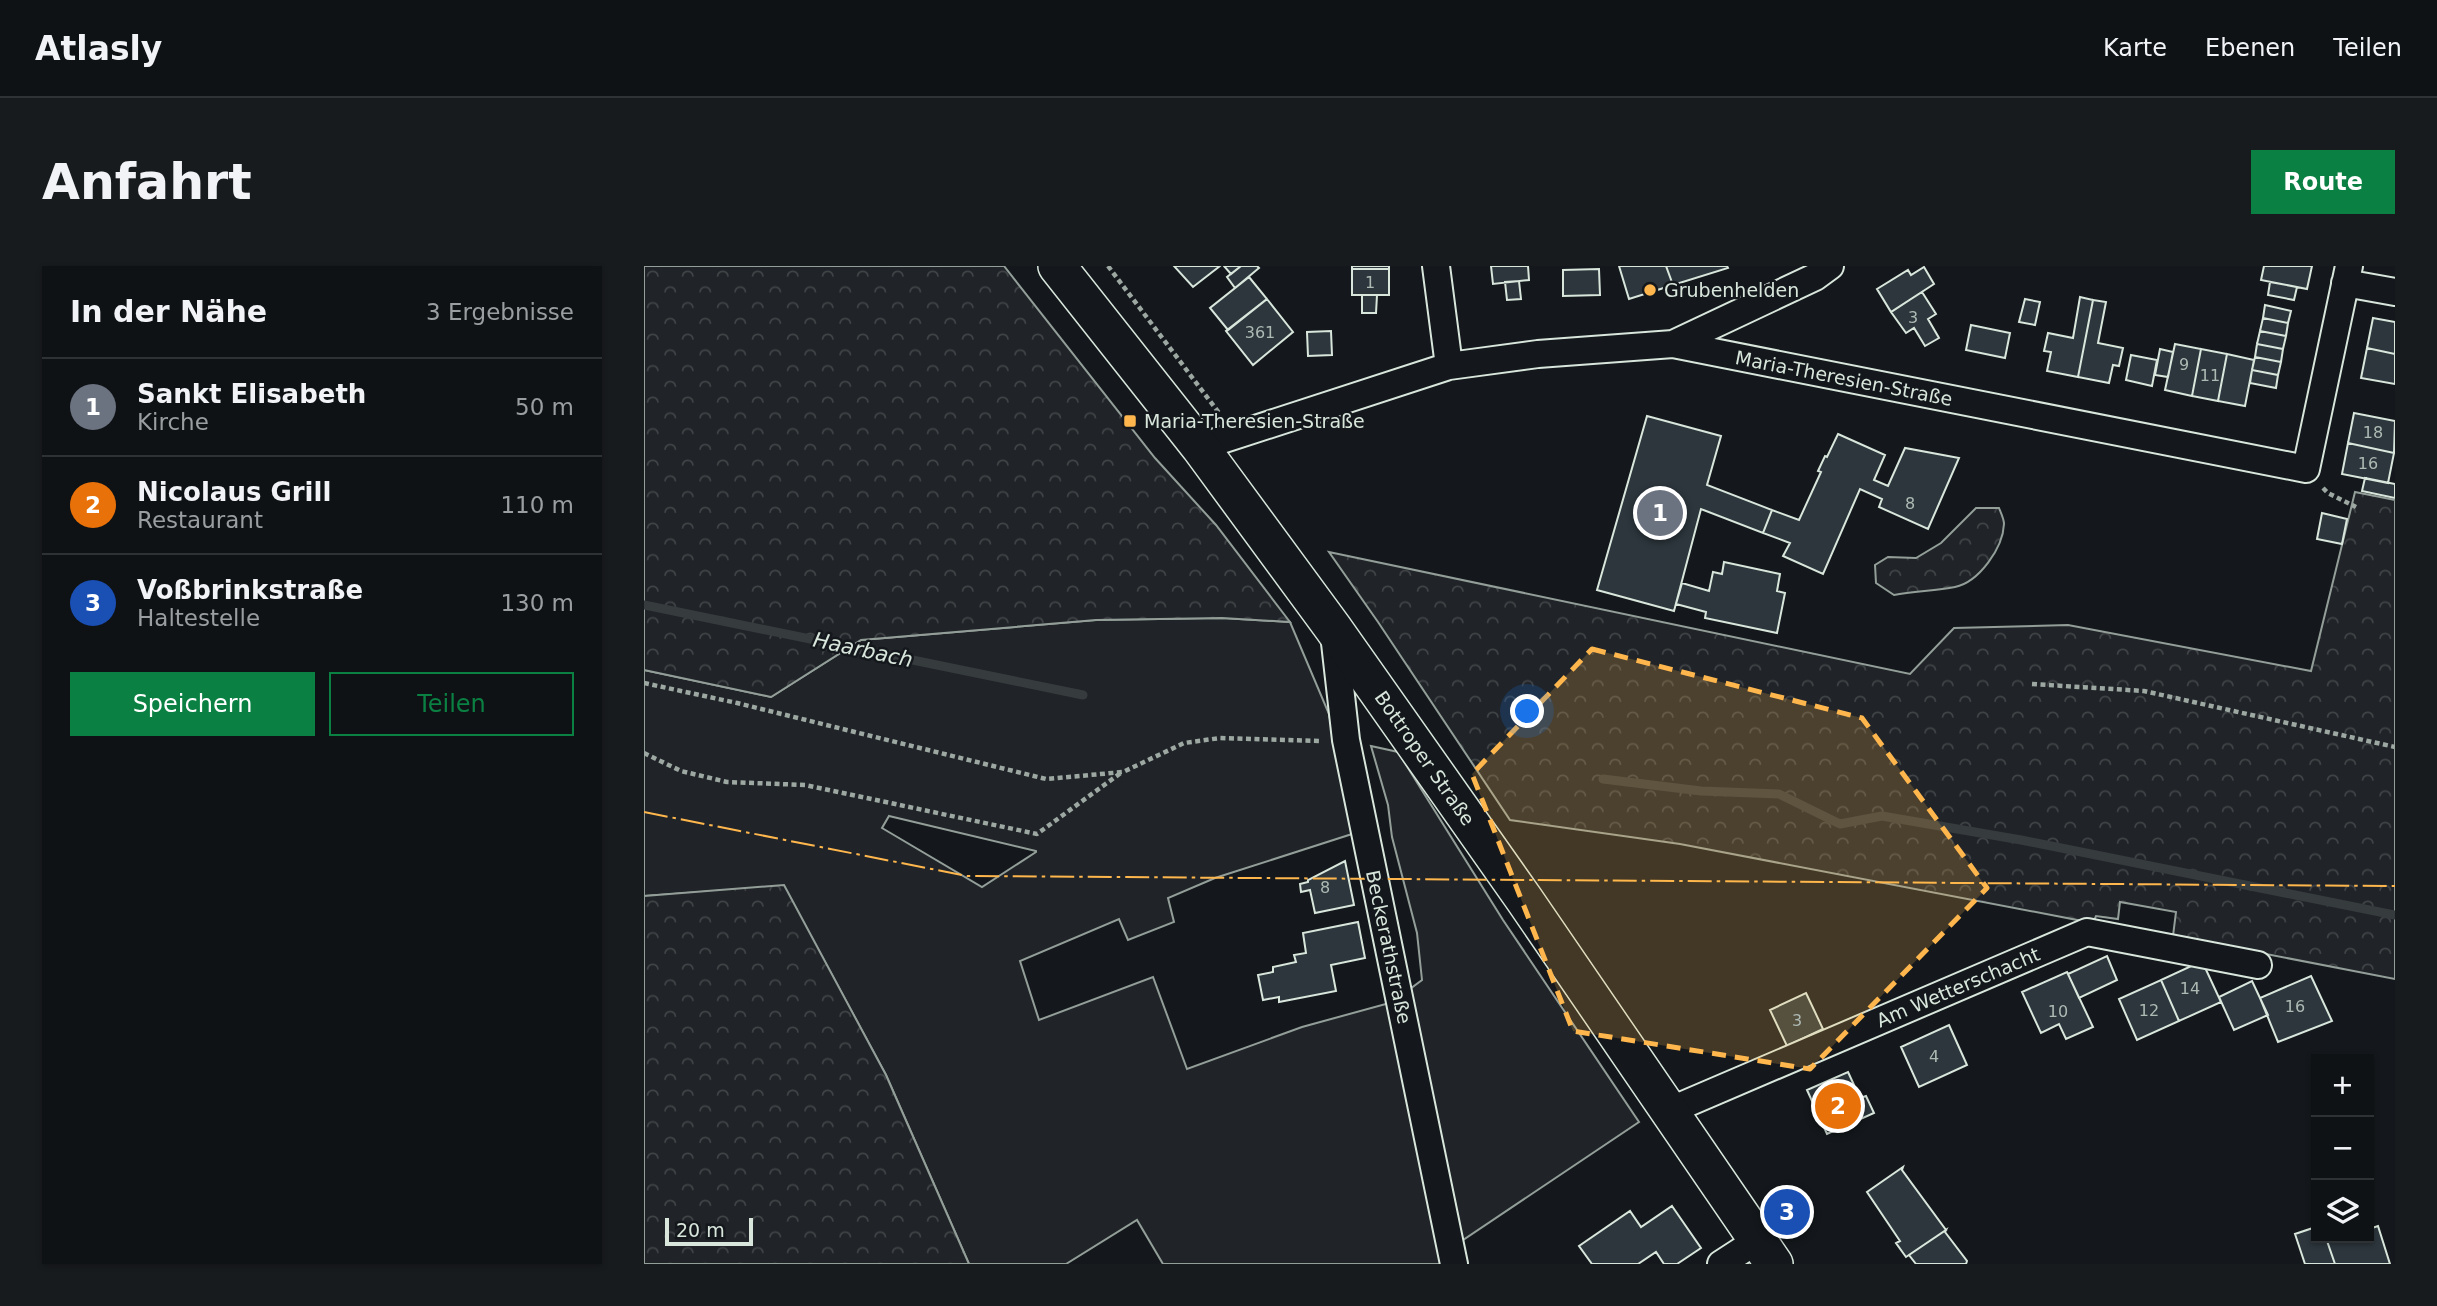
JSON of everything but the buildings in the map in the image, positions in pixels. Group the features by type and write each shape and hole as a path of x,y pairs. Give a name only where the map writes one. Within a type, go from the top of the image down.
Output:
{"main road":[{"name":"Bottroper Straße","path":"1057,266 1200,447 1334,628 1766,1252"}],"street":[{"path":"1436,266 1449,366"},
{"path":"1673,344 1815,277 1830,266"},
{"path":"2306,469 2347,275 2395,292"},
{"name":"Maria-Theresien-Straße","path":"1200,447 1449,366 1538,354 1673,344 2306,469"},
{"name":"Beckerathstraße","path":"1334,628 1346,740 1454,1264"},
{"name":"Am Wetterschacht","path":"1669,1111 2087,932 2259,965"},
{"path":"1721,1264 1766,1252"}],"path":[{"path":"1108,266 1235,435"},
{"path":"2306,469 2328,493 2356,507"},
{"path":"644,683 737,703 1046,779 1123,772"},
{"path":"2032,684 2144,691 2395,747"},
{"path":"644,753 681,772 727,782 805,785 1037,834 1123,772 1184,743 1220,738 1346,740"}],"highlighted area":[{"path":"1592,649 1862,718 1987,888 1810,1069 1573,1031 1472,774"}],"green space":[{"path":"644,266 1004,266 1155,458 1216,525 1290,622 1222,618 1096,620 861,640 771,697 644,670"},
{"path":"2355,492 2395,500 2395,979 2173,936 2176,912 2120,902 2118,919 2096,916 2093,923 1680,844 1510,820 1329,552 1910,674 1954,628 2068,625 2311,671"},
{"path":"1976,508 1999,508 2004,524 1994,553 1973,578 1955,587 1894,595 1876,583 1875,565 1888,557 1916,558 1941,543"},
{"path":"1222,618 1290,622 1329,714 1352,834 1215,878 1168,898 1174,922 1128,940 1119,919 1020,961 1039,1020 1153,977 1187,1069 1302,1027 1393,1002 1442,1264 1163,1264 1137,1220 1066,1264 969,1264 886,1075 784,886 644,896 644,670 771,697 861,640 1096,620","holes":["889,816 1036,851 982,887 882,828"]},
{"path":"1371,746 1398,752 1503,920 1639,1122 1460,1242 1410,989 1422,980 1417,933 1392,837 1388,805"},
{"path":"784,885 886,1075 969,1264 644,1264 644,896"}],"waterway":[{"name":"Haarbach","path":"644,605 1083,695"},
{"path":"1603,779 1701,791 1779,794 1840,824 1882,816 2021,840 2395,915"}],"power":[{"path":"644,812 967,876 2395,886"}],"place":[{"name":"Grubenhelden","path":"1650,290"},
{"name":"Maria-Theresien-Straße","path":"1130,421"},
{"name":"Sankt Elisabeth","path":"1660,513"},
{"name":"Nicolaus Grill","path":"1838,1106"},
{"name":"Voßbrinkstraße","path":"1787,1212"}]}
